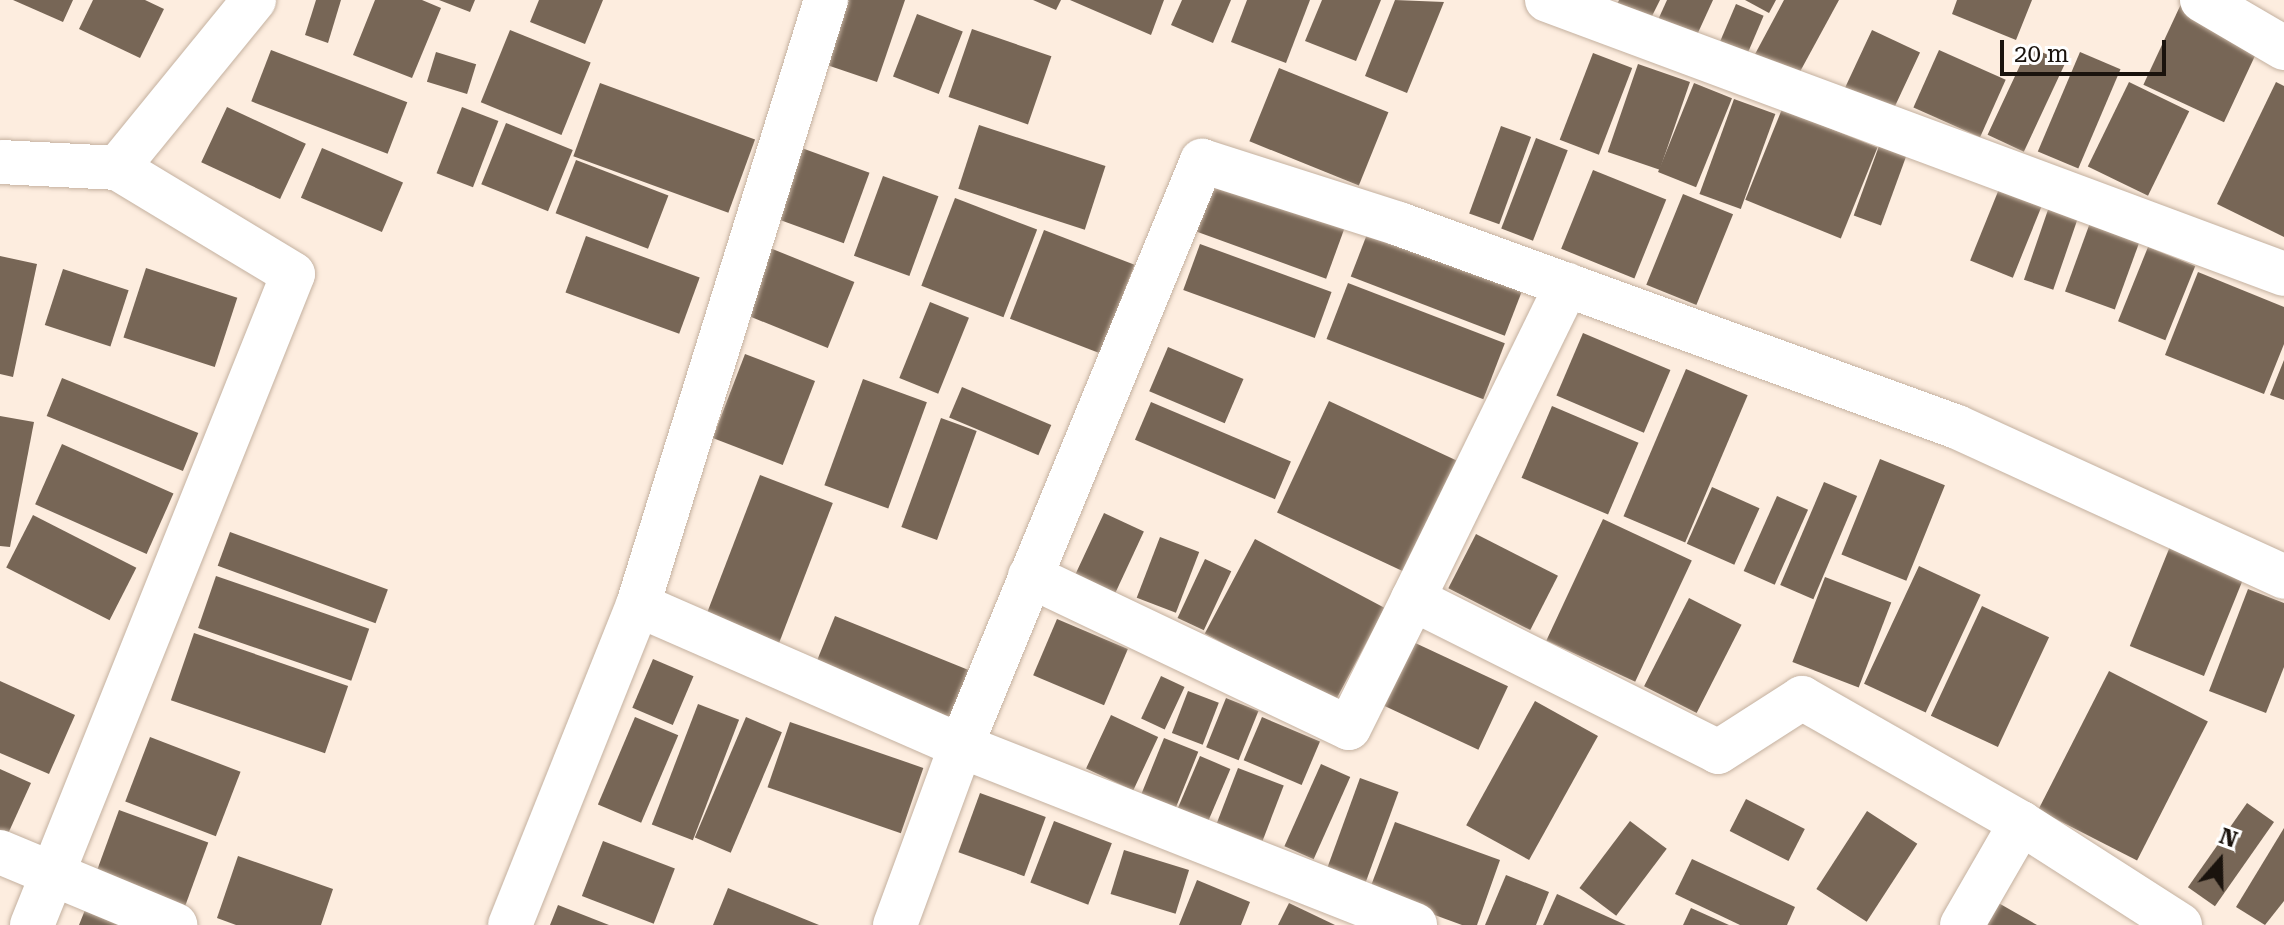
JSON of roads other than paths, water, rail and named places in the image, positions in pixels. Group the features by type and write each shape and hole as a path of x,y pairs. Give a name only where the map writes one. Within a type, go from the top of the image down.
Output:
{"street":[{"path":"117,168 254,0"},
{"path":"510,925 638,605 826,0"},
{"path":"1547,0 2284,274"},
{"path":"2202,0 2284,48"},
{"path":"895,925 961,746 1202,161 1567,285 1957,427 2284,577"},
{"path":"0,162 117,168 293,274 32,925"},
{"path":"1030,576 1349,728 1567,285"},
{"path":"1413,599 1718,752 1802,698 2021,823 2180,925"},
{"path":"638,605 961,746 1415,925"},
{"path":"1962,925 2021,823"},
{"path":"0,852 175,925"}]}
